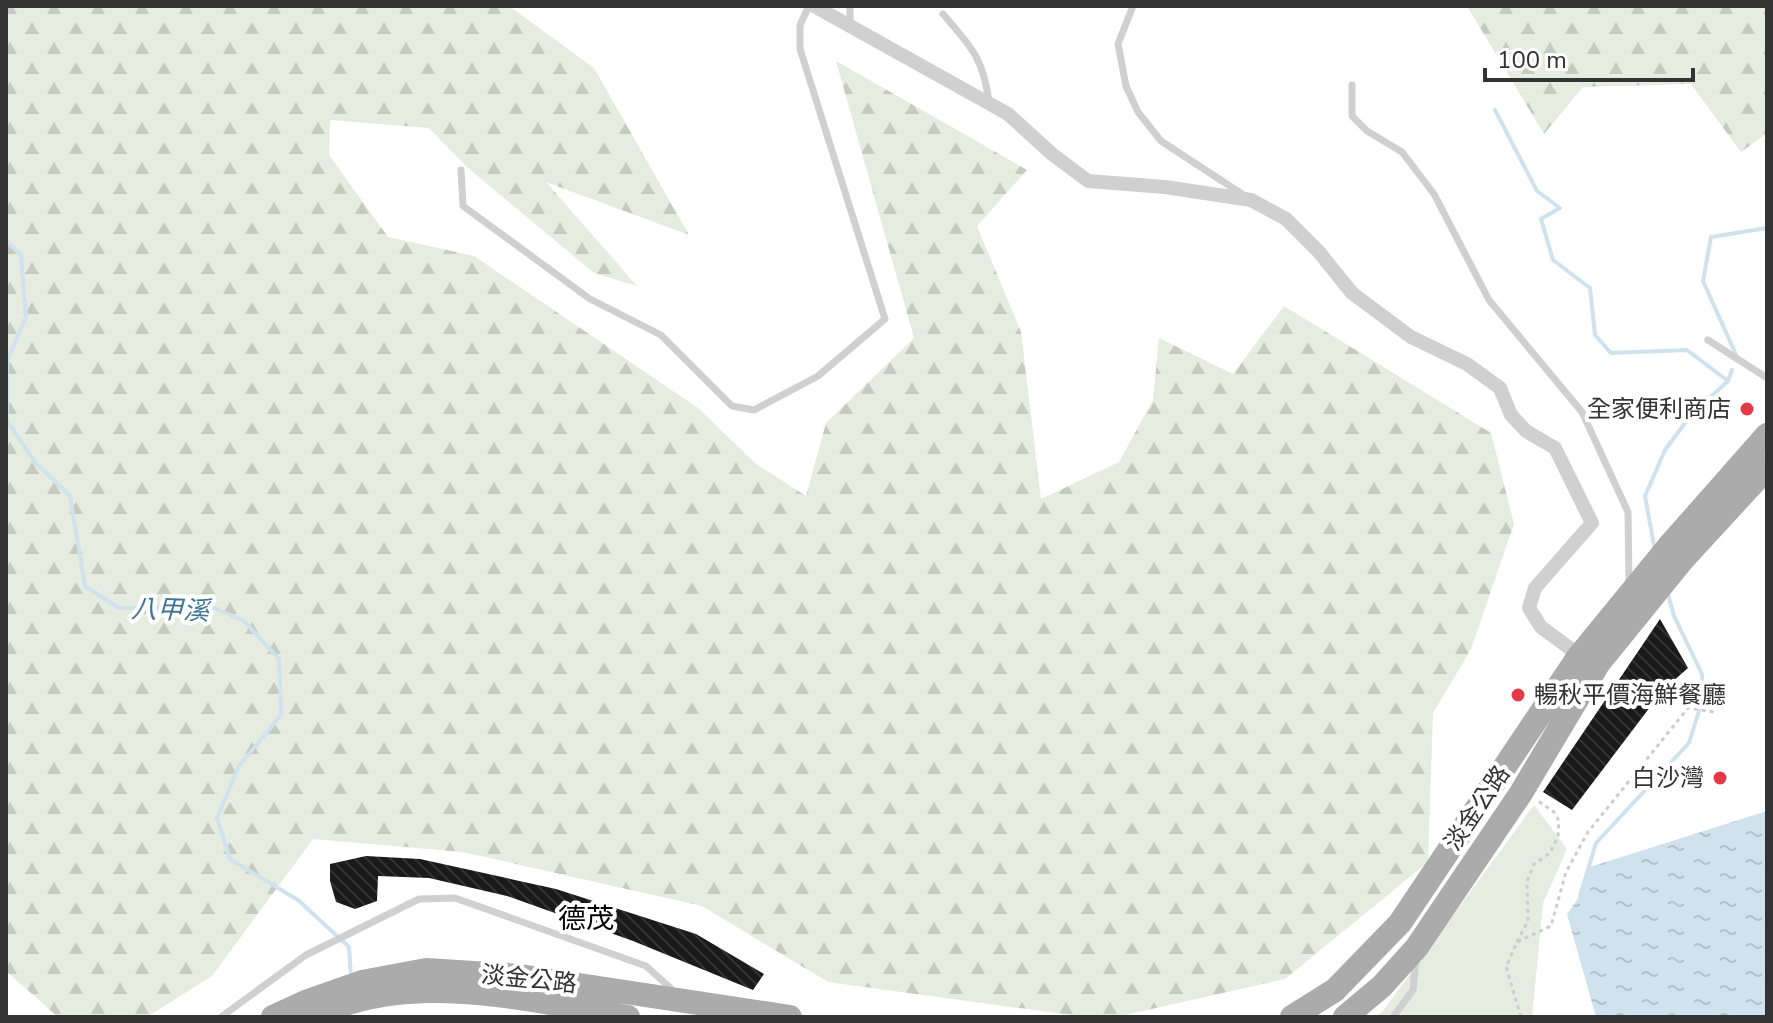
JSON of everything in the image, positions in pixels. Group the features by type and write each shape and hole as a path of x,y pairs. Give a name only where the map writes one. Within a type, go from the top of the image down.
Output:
{"main road":[{"path":"1643,589 1676,552 1767,435"},
{"path":"1676,552 1767,468"},
{"name":"淡金公路","path":"1345,1017 1382,986 1417,947 1521,793 1589,660 1632,621 1643,589"},
{"name":"淡金公路","path":"1292,1017 1335,990 1400,923 1643,589"},
{"name":"淡金公路","path":"314,1017 350,994 393,974 442,971 520,976 686,1005 790,1017"},
{"name":"淡金公路","path":"273,1017 350,994 424,991 520,998 628,1017"}],"street":[{"path":"811,6 1008,114 1052,154 1088,181 1165,187 1251,200 1286,219 1319,252 1352,293 1411,337 1467,364 1500,388 1511,415 1526,431 1555,448 1592,523 1535,588 1529,608 1541,627 1589,660"}],"lane":[{"path":"461,170 463,206 590,299 661,335 732,406 754,410 818,376 885,319 800,49 800,25 811,6"},
{"path":"850,6 850,26"},
{"path":"1133,6 1118,44 1126,86 1138,112 1161,141 1251,200"},
{"path":"943,14 975,53 985,75 990,104"},
{"path":"1352,85 1352,116 1367,131 1402,152 1434,194 1489,300 1582,412 1628,512 1627,567 1643,589"},
{"path":"1708,340 1767,378"},
{"path":"221,1017 306,955 350,932 419,899 455,898 646,966 686,1005"},
{"path":"1393,1017 1413,990 1417,947"}],"path":[{"path":"1517,942 1551,926 1566,872 1588,832 1688,708 1712,711"},
{"path":"1521,1017 1506,967 1528,921 1527,881 1534,864 1550,853 1558,836 1559,821 1554,812 1532,798"}],"green space":[{"path":"6,6 509,6 594,68 689,235 546,182 637,286 594,273 467,167 429,128 330,120 329,155 388,237 474,256 698,408 756,464 806,496 826,423 914,338 836,61 1027,170 977,226 1021,332 1041,499 1119,462 1153,400 1159,338 1233,374 1284,306 1491,433 1514,524 1471,649 1433,713 1428,862 1285,979 1116,1017 1085,1017 828,982 702,906 463,852 313,839 212,976 147,1017 58,1017 6,971"},
{"path":"1467,6 1767,6 1767,133 1741,152 1691,84 1583,87 1544,134"},
{"path":"1534,805 1567,849 1543,903 1532,1017 1375,1017 1382,1012"}],"water":[{"path":"1767,811 1767,1017 1596,1017 1567,914 1580,896 1590,867"}],"building":[{"path":"1660,619 1688,668 1663,690 1572,810 1543,792"},
{"path":"366,856 420,859 556,889 696,934 764,974 753,990 633,941 507,896 429,878 378,876 377,901 355,909 336,902 330,881 330,864"}],"waterway":[{"path":"1495,110 1537,191 1560,208 1541,219 1553,260 1590,288 1595,335 1611,353 1687,350 1728,381"},
{"path":"1737,357 1703,281 1711,237 1767,228"},
{"name":"八甲溪","path":"6,240 21,255 26,317 7,361 7,421 35,462 70,496 85,586 119,608 214,608 244,621 279,659 281,715 239,766 217,818 230,859 298,900 349,947 351,977"},
{"path":"1655,551 1645,496 1665,450 1691,415 1728,381 1732,370"},
{"path":"1580,896 1596,843 1689,743 1703,698 1702,674 1674,616 1668,594"}],"place":[{"name":"全家便利商店","path":"1747,409"},
{"name":"暢秋平價海鮮餐廳","path":"1518,695"},
{"name":"白沙灣","path":"1720,778"}],"district":[{"name":"德茂","path":"586,919"}]}
